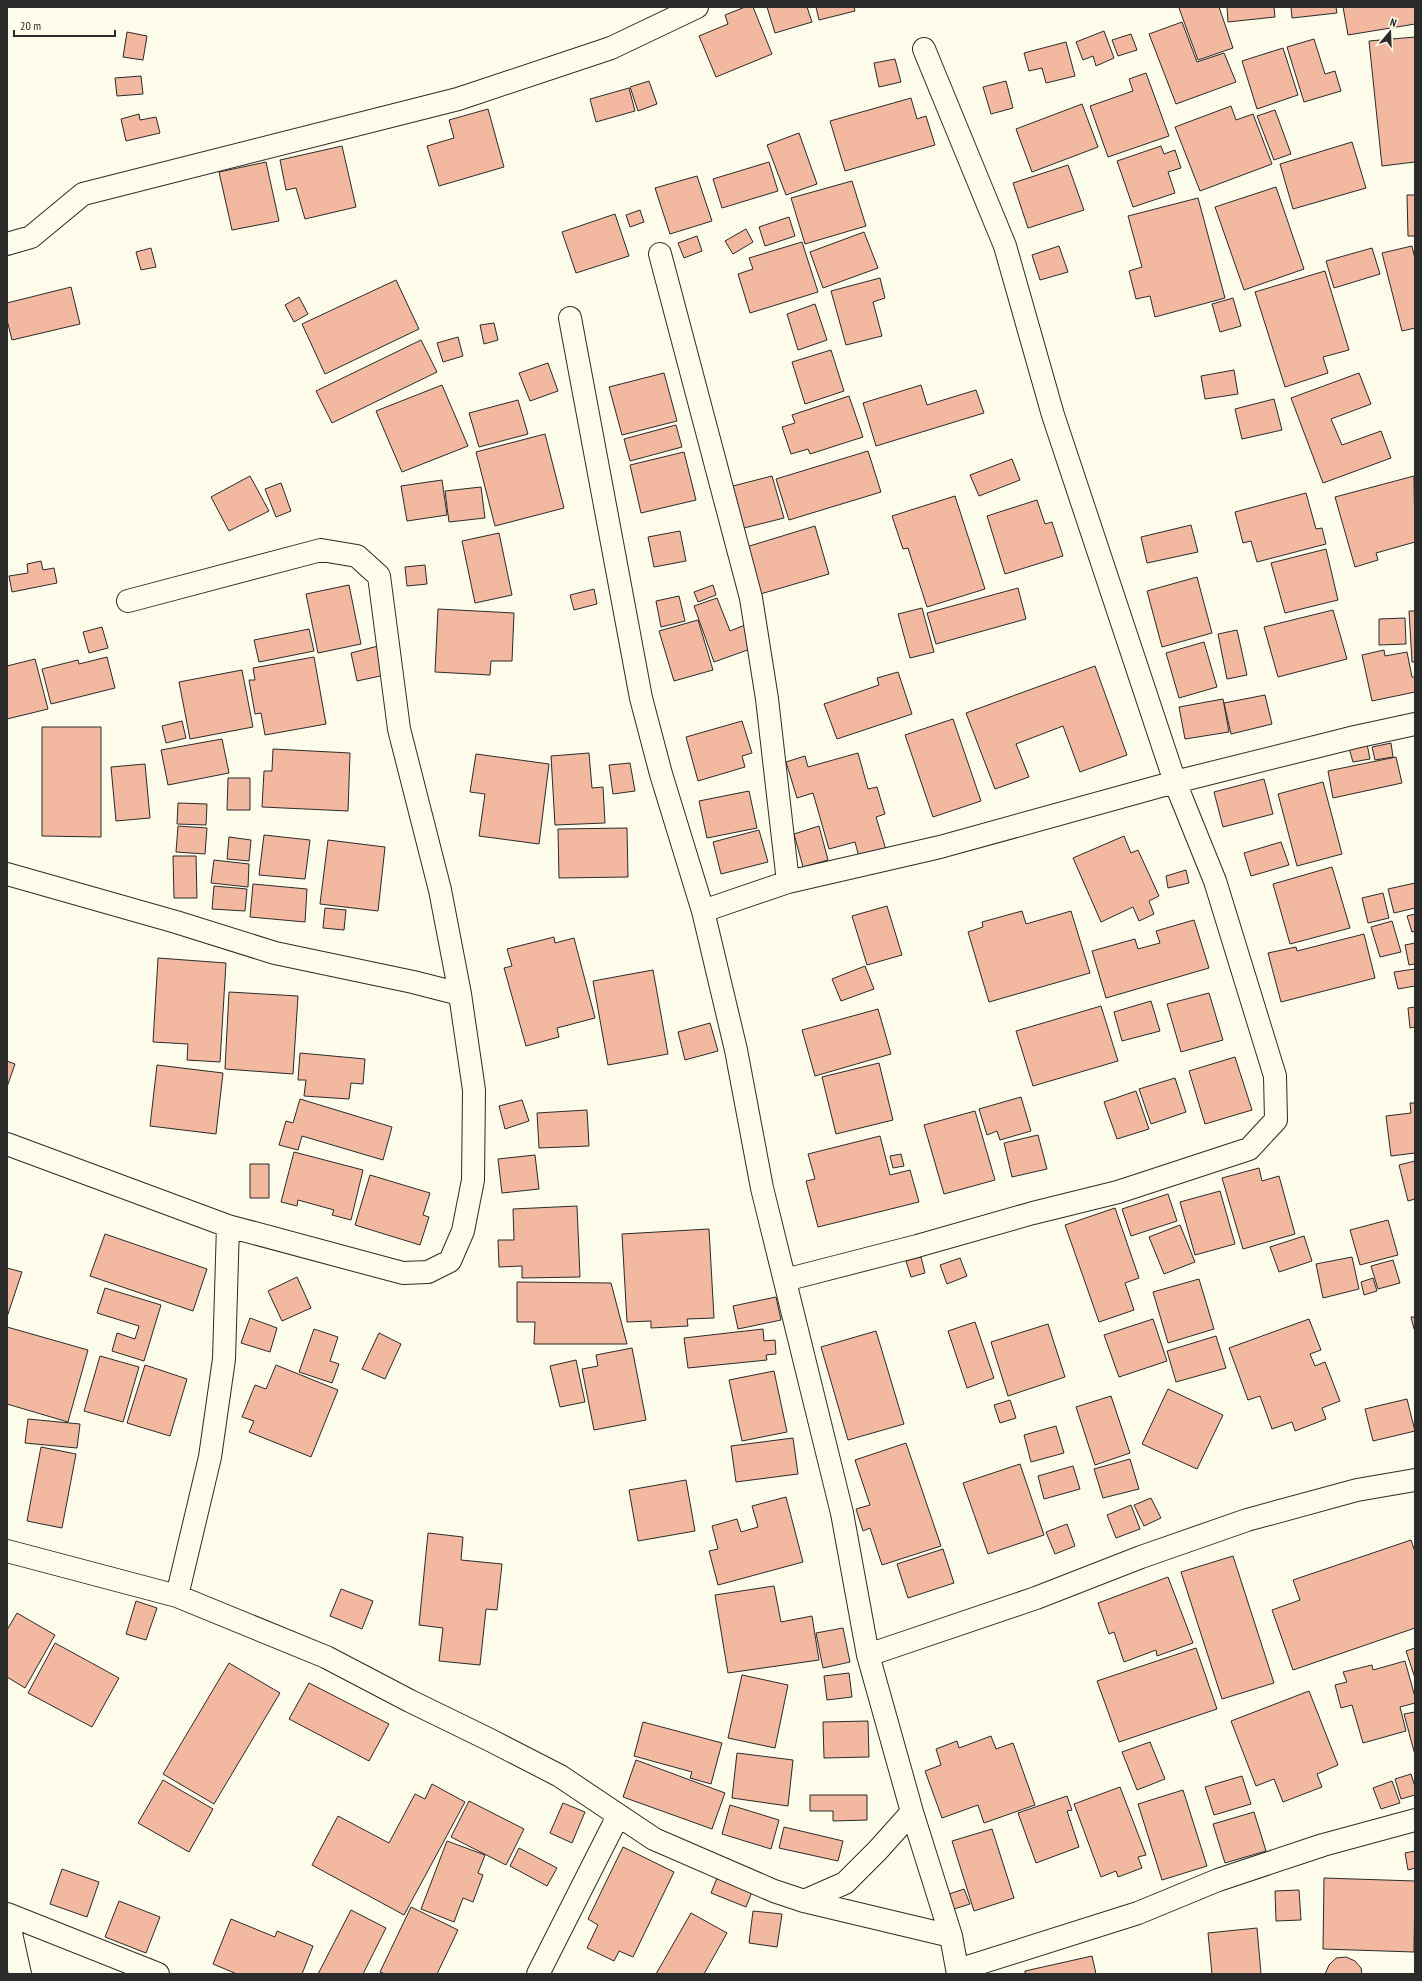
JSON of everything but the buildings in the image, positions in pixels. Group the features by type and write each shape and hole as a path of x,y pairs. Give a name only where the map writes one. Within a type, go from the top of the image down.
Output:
{"street":[{"path":"7,244 31,237 84,194 458,99 611,48 697,7"},
{"path":"785,1280 1118,1192 1249,1149 1276,1120 1275,1076 1215,882 1175,782 1053,416 1005,246 924,49"},
{"path":"660,254 751,598 767,699 788,882"},
{"path":"570,318 641,698 661,774 703,911 736,1050 762,1188 842,1513 868,1655 912,1812 951,1936 958,1972 1138,1913 1218,1880 1323,1845 1415,1820"},
{"path":"7,1144 228,1226 403,1273 428,1272 450,1261 463,1231 473,1180 474,1090 460,994 440,890 412,785 399,729 379,576 357,556 321,550 128,601"},
{"path":"703,911 788,882 940,847 1175,782 1347,739 1415,724"},
{"path":"7,874 176,922 275,953 413,982 460,994"},
{"path":"177,1596 210,1457 224,1359 228,1226"},
{"path":"868,1655 1036,1598 1142,1557 1247,1520 1357,1490 1415,1480"},
{"path":"7,1551 177,1596 326,1657 560,1776 654,1839 774,1891 804,1901 951,1936"},
{"path":"804,1901 845,1883 878,1850 912,1812"},
{"path":"538,1974 618,1816"},
{"path":"7,1914 20,1974"},
{"path":"7,1914 158,1974"}]}
